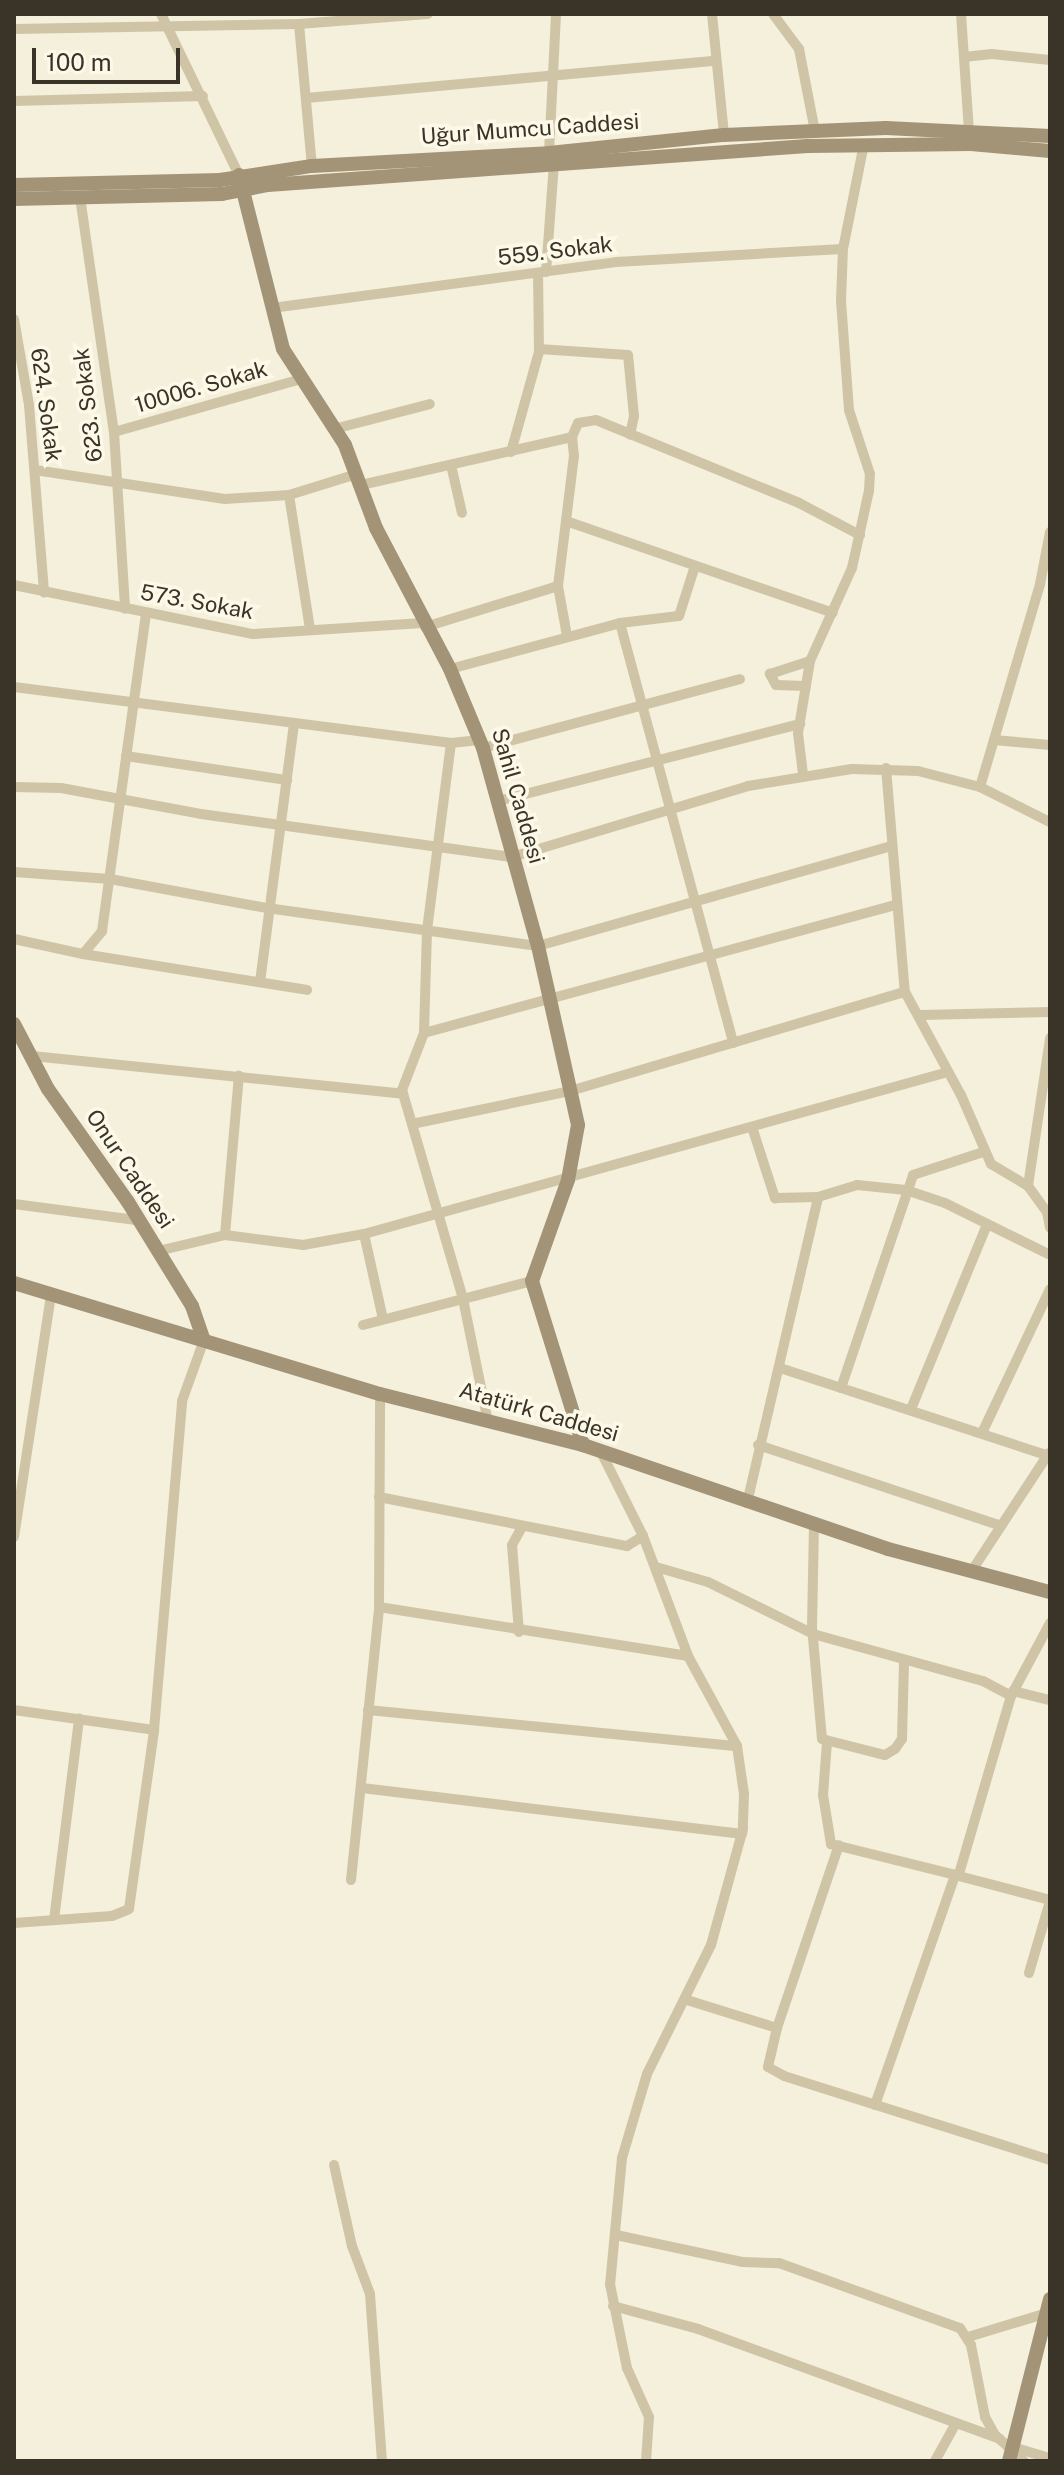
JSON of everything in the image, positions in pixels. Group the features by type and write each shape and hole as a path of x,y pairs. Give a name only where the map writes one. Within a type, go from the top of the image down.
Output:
{"street":[{"path":"161,14 242,182"},
{"path":"14,29 299,24 428,14"},
{"path":"511,452 539,349 552,158 556,14"},
{"path":"712,14 724,135"},
{"path":"773,14 799,49 815,131"},
{"path":"961,14 969,130"},
{"path":"299,24 312,166"},
{"path":"964,57 992,54 1050,60"},
{"path":"306,98 715,61"},
{"path":"14,101 203,96"},
{"name":"Uğur Mumcu Caddesi","path":"14,199 80,197 552,158 724,135 969,130 1050,136"},
{"path":"803,774 800,724 810,661 833,613 860,535 870,474 849,410 841,300 843,249 864,144"},
{"name":"Uğur Mumcu Caddesi","path":"14,185 242,182 312,166 864,144 1050,151"},
{"name":"Sahil Caddesi","path":"242,182 283,349 298,380 334,429 359,480 376,528 424,625 450,669 481,744 538,946 578,1125 568,1180 532,1281"},
{"name":"623. Sokak","path":"80,197 114,432 125,609"},
{"name":"559. Sokak","path":"272,308 616,262 843,249"},
{"name":"624. Sokak","path":"14,319 35,470 44,592"},
{"path":"539,349 628,355 634,416 630,435"},
{"name":"10006. Sokak","path":"114,432 298,380"},
{"path":"334,429 430,404"},
{"path":"567,636 558,586 572,437 578,423 590,419 799,503 860,535"},
{"path":"35,470 225,499 289,495 451,465 572,437"},
{"path":"451,465 462,513"},
{"path":"289,495 310,629"},
{"path":"566,521 833,613"},
{"path":"980,787 1045,585 1050,532"},
{"path":"450,669 620,623 679,616 695,566"},
{"name":"573. Sokak","path":"14,585 253,634 424,625 558,586"},
{"path":"83,954 102,931 146,614"},
{"path":"620,623 669,810 712,951 733,1043"},
{"path":"806,686 776,685 770,674 810,661"},
{"path":"14,687 134,699 451,743 481,744 740,679"},
{"path":"260,982 267,908 282,823 294,723"},
{"path":"498,801 658,764 800,724"},
{"path":"994,740 1050,745"},
{"path":"451,743 427,931 424,1033 403,1094 463,1299 487,1417"},
{"path":"126,756 287,780"},
{"path":"886,768 895,905 905,992 921,1015 983,1152 991,1164 1028,1186 1047,1212 1050,1228"},
{"path":"14,787 61,788 120,800 512,857 803,774 886,768 980,787 1050,822"},
{"path":"14,872 110,879 267,908 538,946 891,846"},
{"path":"424,1033 552,1001 712,951 895,905"},
{"path":"14,939 83,954 307,990"},
{"path":"412,1124 570,1091 905,992"},
{"path":"921,1015 1050,1012"},
{"name":"Onur Caddesi","path":"15,1031 32,1056 48,1089 192,1306 204,1340"},
{"path":"1028,1186 1050,1038"},
{"path":"32,1056 403,1094"},
{"path":"158,1251 225,1235 303,1245 364,1234 568,1180 948,1072"},
{"path":"225,1235 239,1076"},
{"path":"752,1127 775,1198 818,1197 857,1185 906,1190 1050,1255"},
{"path":"841,1388 913,1175 933,1165 983,1152"},
{"path":"747,1503 818,1197"},
{"path":"14,1204 136,1220"},
{"path":"911,1409 987,1225"},
{"path":"364,1234 383,1319"},
{"path":"363,1325 532,1281 583,1445"},
{"name":"Atatürk Caddesi","path":"14,1283 380,1394 487,1417 600,1450 814,1524 971,1572 1048,1589"},
{"path":"982,1433 1050,1289"},
{"path":"14,1537 51,1294"},
{"path":"14,1923 112,1916 129,1909 154,1730 182,1401 204,1340"},
{"path":"780,1368 1049,1454 971,1572"},
{"path":"351,1880 379,1607 380,1394"},
{"path":"758,1445 1001,1526"},
{"path":"600,1450 643,1536 688,1656 737,1746 744,1794 742,1834 711,1945 687,2000 647,2074 622,2158 613,2306 627,2368 649,2417 646,2461"},
{"path":"379,1497 521,1529 627,1546 643,1536"},
{"path":"814,1524 813,1634 821,1736 827,1742 885,1755 899,1746 904,1661"},
{"path":"519,1632 512,1545 521,1529"},
{"path":"656,1567 708,1582 813,1634 983,1681 1012,1693 1050,1700"},
{"path":"379,1607 519,1632 688,1656"},
{"path":"875,2105 957,1874 1012,1693 1050,1623"},
{"path":"14,1710 154,1730"},
{"path":"368,1710 737,1746"},
{"path":"54,1920 79,1719"},
{"path":"827,1742 823,1795 831,1844 1050,1900 1029,1973"},
{"path":"362,1788 742,1834"},
{"path":"839,1845 777,2028 768,2067 875,2105 1050,2160"},
{"path":"687,2000 777,2028"},
{"path":"334,2165 352,2246 370,2294 382,2461"},
{"path":"616,2235 807,2271 960,2328 968,2337 985,2417 1000,2439 1015,2455 1050,2458"},
{"path":"613,2306 698,2329 1000,2439"},
{"path":"968,2337 1048,2306"},
{"path":"1015,2455 1048,2306"},
{"path":"935,2461 956,2423"}]}
